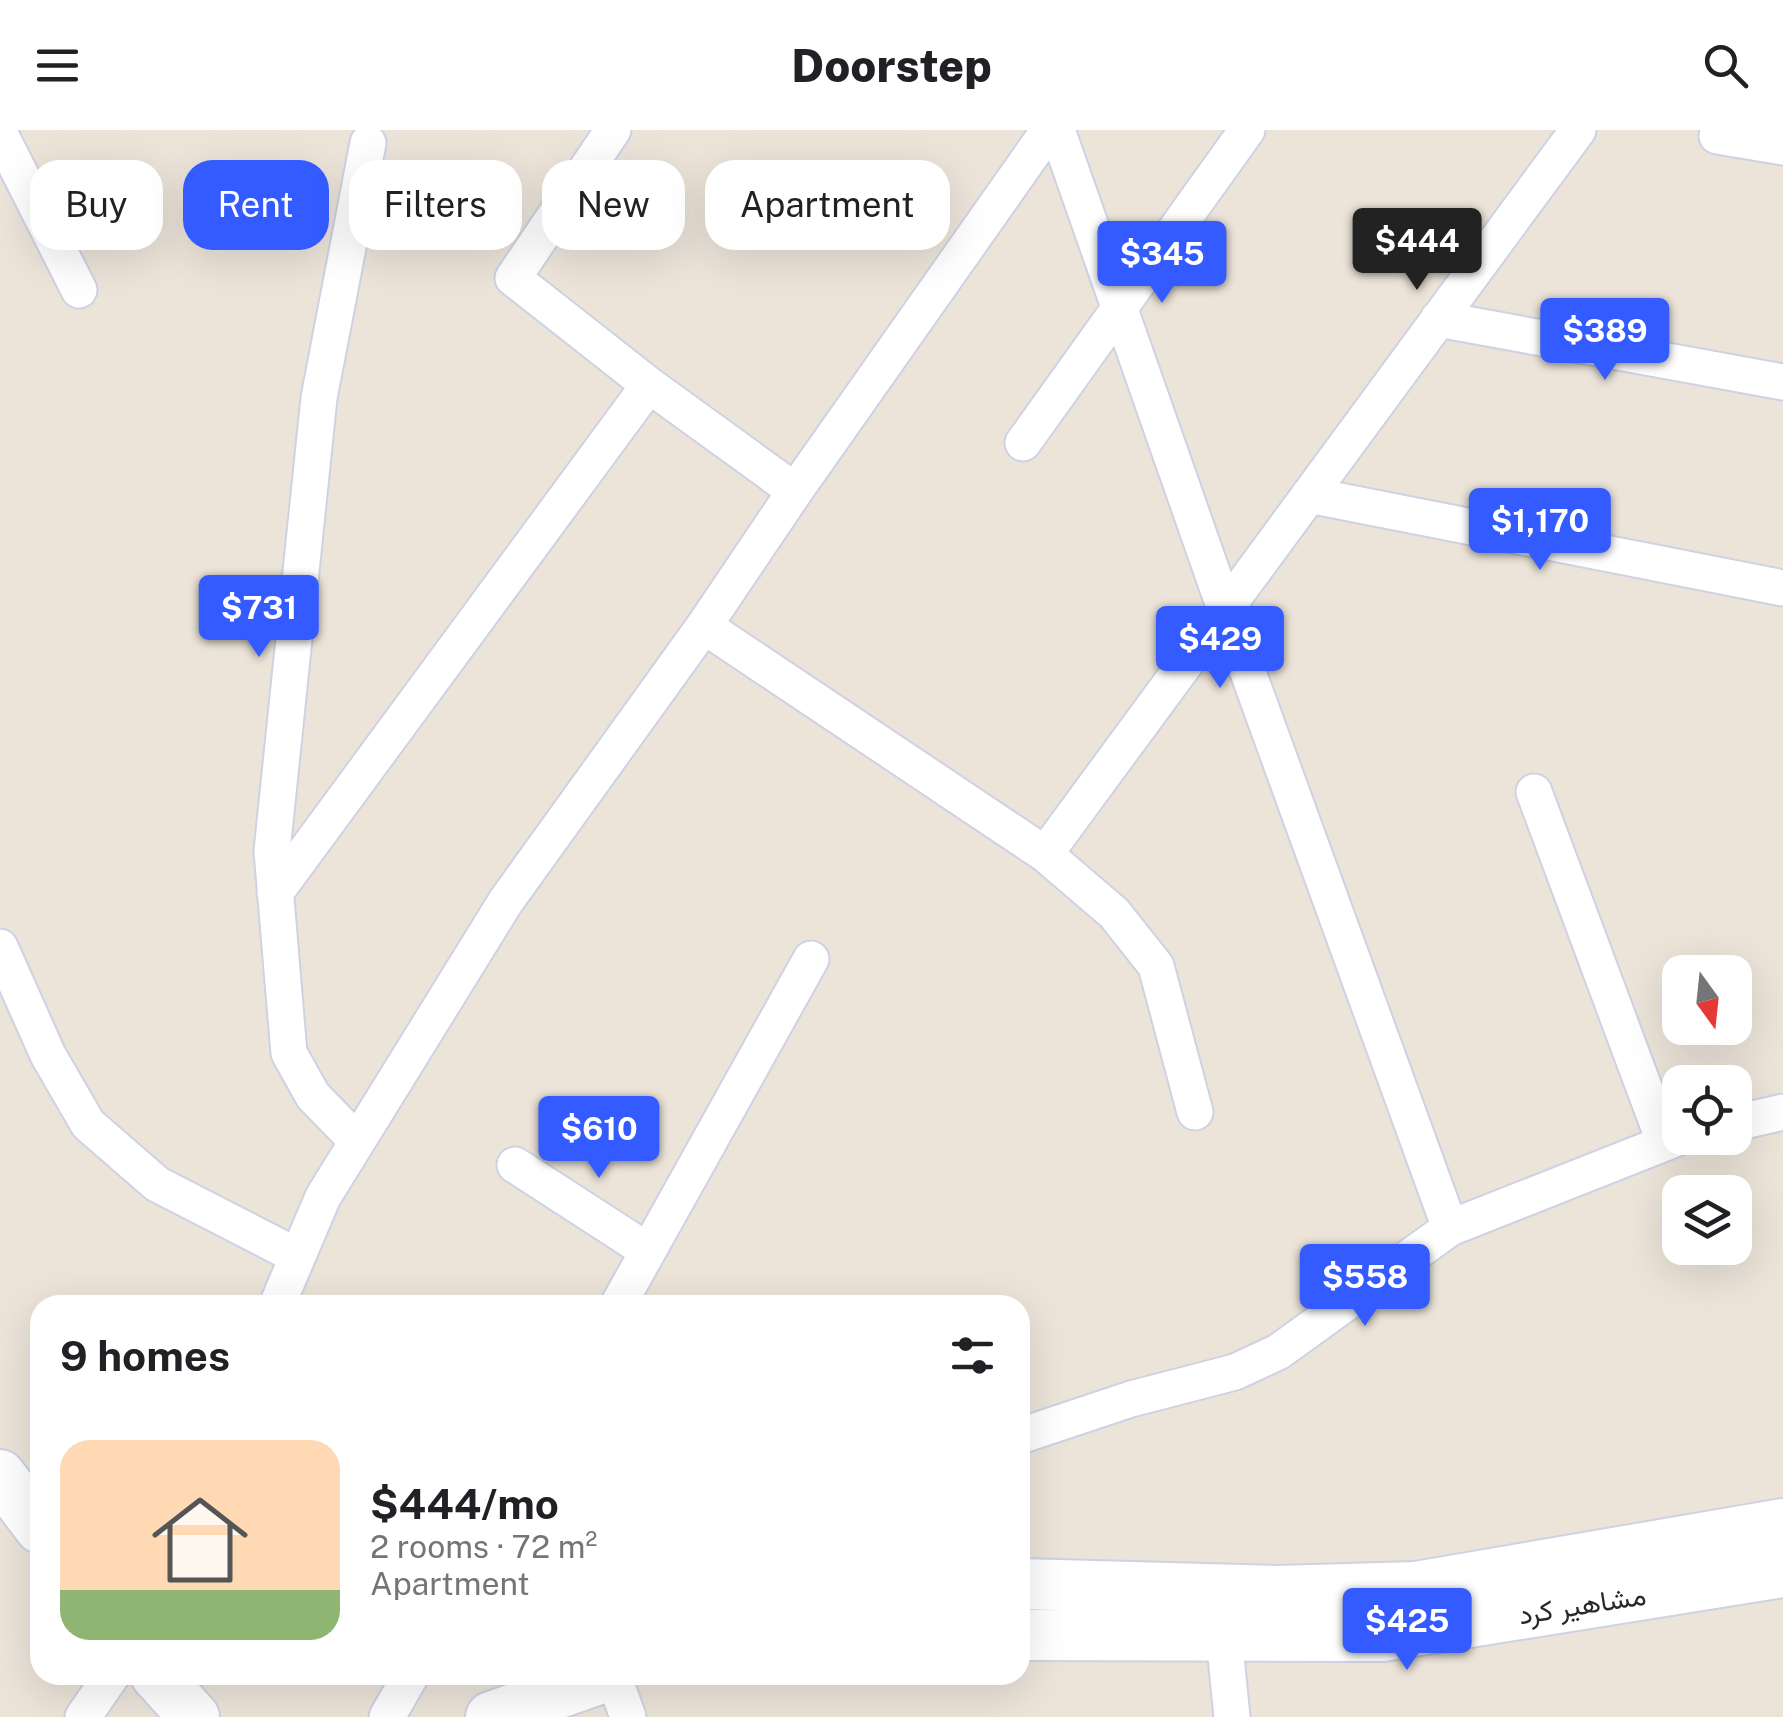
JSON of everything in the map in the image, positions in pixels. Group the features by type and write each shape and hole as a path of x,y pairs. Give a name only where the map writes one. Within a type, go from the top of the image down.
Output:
{"street":[{"path":"613,130 513,278 649,385 795,491"},
{"path":"280,1295 322,1197 506,901 704,626 1048,130"},
{"path":"1057,130 1225,609 1450,1228"},
{"path":"1023,443 1247,130"},
{"path":"1045,854 1578,130"},
{"path":"0,134 79,290"},
{"path":"1717,136 1783,147"},
{"path":"356,1139 313,1096 289,1053 272,851 319,398 368,143"},
{"path":"1438,319 1783,382"},
{"path":"276,893 649,385"},
{"path":"1309,495 1783,588"},
{"path":"704,626 1045,854 1114,913 1156,966 1195,1112"},
{"path":"1534,792 1662,1114"},
{"path":"0,947 48,1055 88,1124 156,1184 297,1256"},
{"path":"624,1295 811,959"},
{"path":"1752,1119 1783,1112"},
{"path":"1030,1433 1235,1372 1278,1352 1450,1228 1662,1143"},
{"path":"515,1165 648,1251"},
{"path":"0,1475 30,1515"},
{"path":"1030,1584 1277,1590 1416,1587 1783,1524"},
{"name":"مشاهیر کرد","path":"1030,1635 1382,1636 1783,1572"},
{"path":"1224,1637 1232,1717"},
{"path":"83,1717 105,1685"},
{"path":"165,1685 194,1717"},
{"path":"388,1717 406,1685"},
{"path":"490,1717 582,1685"},
{"path":"615,1685 628,1717"}]}
